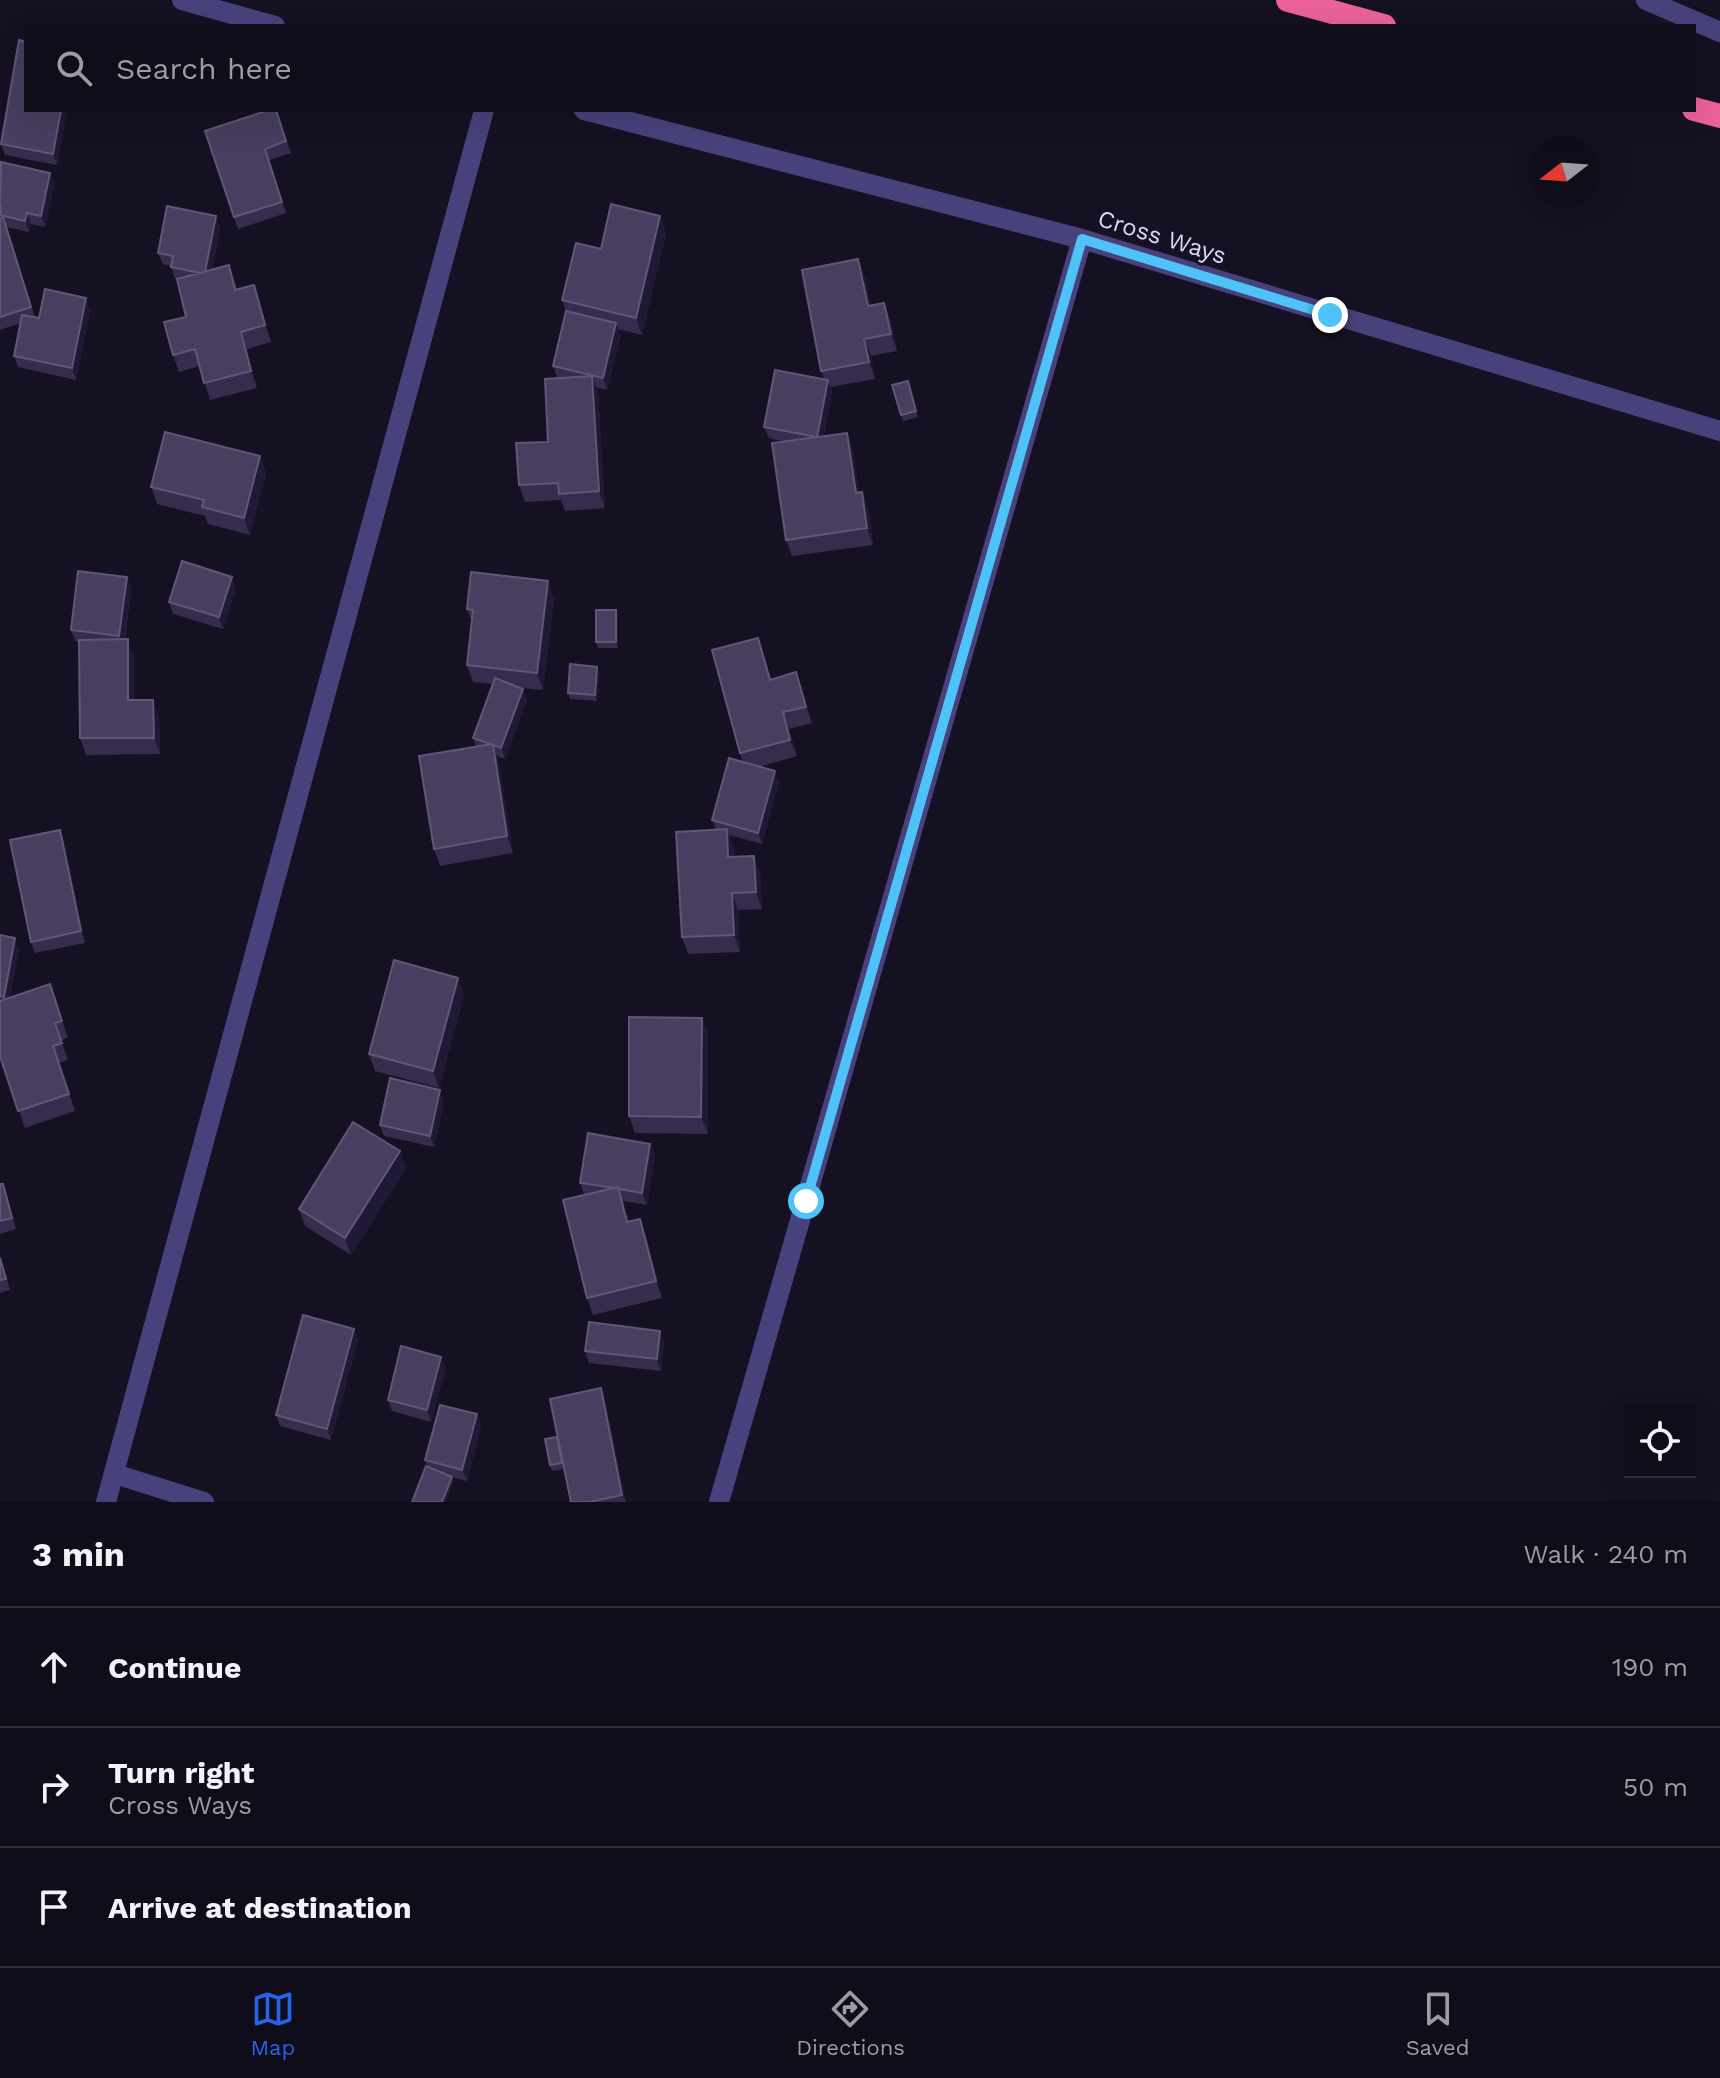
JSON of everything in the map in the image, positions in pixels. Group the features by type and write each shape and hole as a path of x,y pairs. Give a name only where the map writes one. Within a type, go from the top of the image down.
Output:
{"highway":[{"path":"1288,0 1377,24"},
{"path":"1696,110 1720,116"}],"street":[{"path":"182,0 268,24"},
{"path":"1646,0 1720,32"},
{"path":"106,1502 483,112"},
{"name":"Cross Ways","path":"592,112 1082,239 1720,431"},
{"path":"719,1502 1082,239"},
{"path":"115,1474 204,1502"}],"building":[{"path":"19,40 24,41 24,112 61,112 53,154 1,144"},
{"path":"263,112 277,112 286,141 265,149 282,202 234,217 205,131"},
{"path":"1,162 50,173 41,216 27,213 25,221 0,215"},
{"path":"611,204 660,216 636,318 562,300 576,243 601,249"},
{"path":"167,206 216,216 205,272 171,267 173,256 158,253"},
{"path":"3,217 31,307 0,317 0,218"},
{"path":"858,259 868,306 884,303 891,334 864,339 869,362 821,371 802,270"},
{"path":"229,265 235,290 254,285 265,325 241,332 251,371 204,383 195,349 173,355 164,322 186,317 177,279"},
{"path":"45,289 86,298 72,368 14,356 22,315 39,318"},
{"path":"566,311 616,323 603,378 553,366"},
{"path":"775,370 828,380 817,437 764,427"},
{"path":"592,376 599,491 559,494 558,483 519,485 516,443 548,442 545,379"},
{"path":"908,381 916,411 901,415 892,385"},
{"path":"165,432 260,456 244,518 202,507 204,500 151,487"},
{"path":"847,433 856,493 862,492 867,528 786,540 772,443"},
{"path":"182,561 232,577 219,617 169,602"},
{"path":"78,571 127,577 119,636 71,630"},
{"path":"471,572 548,581 537,673 467,665 473,610 467,609"},
{"path":"596,610 616,610 616,642 596,642"},
{"path":"758,638 770,680 796,672 806,707 783,712 790,740 740,753 712,650"},
{"path":"128,639 128,700 153,700 154,738 80,738 79,640"},
{"path":"570,664 597,667 595,695 568,693"},
{"path":"495,678 523,689 501,748 473,738"},
{"path":"493,744 507,836 434,849 419,756"},
{"path":"729,758 775,771 758,833 712,820"},
{"path":"727,829 728,857 754,856 756,892 732,893 734,935 682,937 676,832"},
{"path":"60,830 81,931 31,942 10,840"},
{"path":"0,935 15,938 4,997 0,996"},
{"path":"394,960 458,978 433,1071 369,1054"},
{"path":"50,984 62,1021 55,1023 62,1043 53,1046 69,1094 18,1111 0,1056 0,1001"},
{"path":"629,1017 702,1018 701,1117 629,1116"},
{"path":"390,1078 440,1090 430,1136 380,1125"},
{"path":"353,1122 400,1151 345,1238 299,1209"},
{"path":"588,1133 650,1144 642,1193 580,1183"},
{"path":"0,1184 3,1184 12,1218 0,1221"},
{"path":"618,1187 627,1222 640,1219 656,1281 587,1298 563,1200"},
{"path":"0,1258 6,1279 0,1280"},
{"path":"303,1315 354,1329 327,1429 276,1415"},
{"path":"589,1322 660,1331 657,1359 585,1351"},
{"path":"401,1346 441,1357 427,1410 388,1400"},
{"path":"601,1388 622,1495 589,1502 571,1502 550,1399"},
{"path":"440,1405 477,1414 462,1470 425,1460"},
{"path":"557,1437 562,1463 550,1465 545,1439"},
{"path":"426,1466 452,1477 442,1502 412,1502"}],"route":[{"path":"806,1201 1082,239 1330,315"}]}
